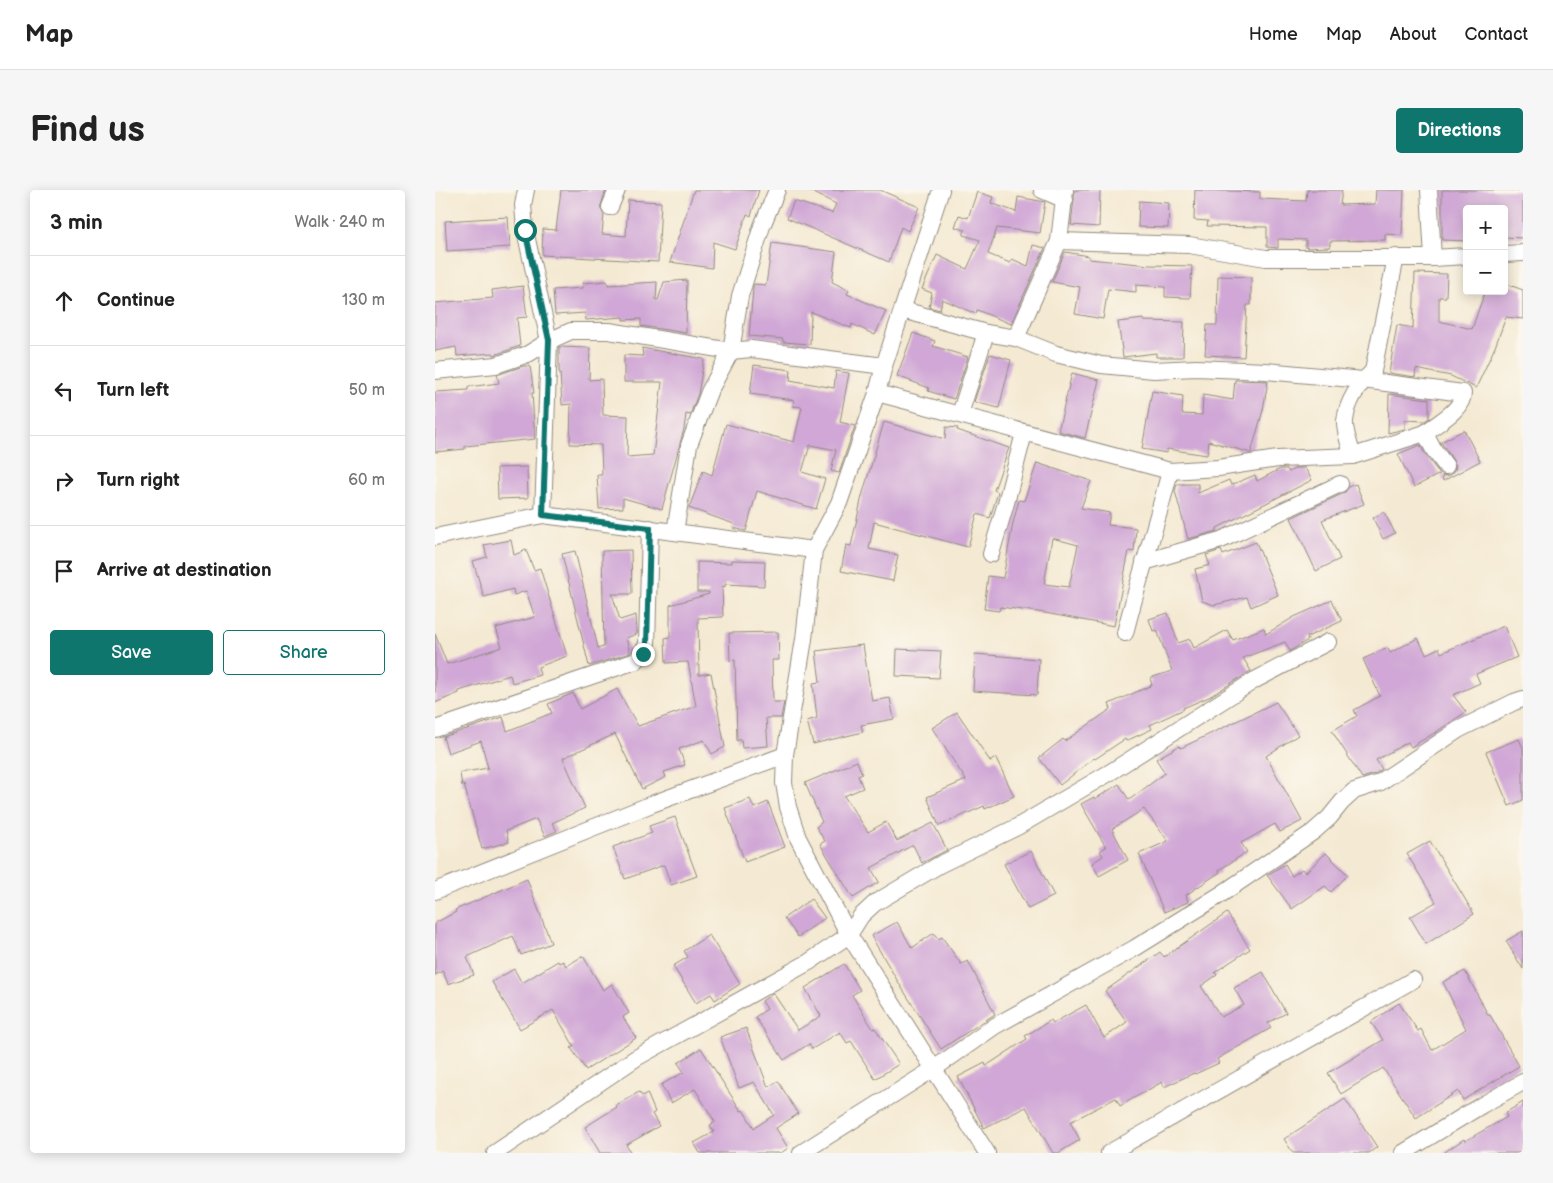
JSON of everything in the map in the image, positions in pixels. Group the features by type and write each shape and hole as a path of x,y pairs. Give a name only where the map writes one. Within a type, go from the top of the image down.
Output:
{"street":[{"path":"526,190 523,205 525,230 549,340 543,515"},
{"path":"610,207 617,190"},
{"path":"675,532 689,445 709,392 731,351 740,296 762,226 777,190"},
{"path":"941,190 877,393 839,503 814,550 804,639 785,756 784,783 788,807 798,838 849,935 935,1068 987,1153"},
{"path":"1016,338 1059,241 1065,195 1042,190"},
{"path":"1429,190 1433,258"},
{"path":"1059,241 1189,245 1266,258 1463,256"},
{"path":"1508,254 1523,253"},
{"path":"1353,456 1345,423 1351,399 1363,380 1373,371 1395,258"},
{"path":"877,393 1170,471 1218,468 1278,459 1353,456 1425,433 1458,408 1463,400 1463,393 1363,380 1266,371 1196,368 1154,370 1101,365 1056,354 1016,338 903,310"},
{"path":"435,371 496,365 529,354 549,340 571,332 609,332 731,351 751,349 884,366"},
{"path":"960,414 986,332"},
{"path":"991,554 1024,433"},
{"path":"1425,433 1434,450 1446,466"},
{"path":"1125,633 1144,562 1155,531 1170,471"},
{"path":"1144,562 1221,540 1340,484"},
{"path":"435,537 543,515 814,550"},
{"path":"435,729 636,661 647,644 650,528"},
{"path":"495,1153 636,1058 809,962 849,935 861,916 875,903 939,865 1017,826 1109,772 1255,680 1328,642"},
{"path":"801,1153 935,1068 995,1026 1135,948 1220,895 1313,832 1354,791 1379,783 1458,730 1523,699"},
{"path":"435,891 652,804 785,756"},
{"path":"1109,1153 1413,980"},
{"path":"1403,1153 1523,1082"}],"building":[{"path":"561,190 606,190 600,208 604,215 602,234 626,236 628,200 661,202 658,262 542,255 543,229 556,230"},
{"path":"694,190 759,190 751,216 747,214 735,249 713,242 712,268 670,262"},
{"path":"808,190 880,190 919,207 908,231 901,227 889,262 787,218 794,201 832,213 836,204"},
{"path":"1075,190 1100,190 1099,227 1071,225"},
{"path":"1195,190 1260,192 1260,199 1306,201 1307,190 1342,190 1340,205 1375,204 1376,190 1404,190 1402,235 1385,234 1385,240 1330,241 1330,247 1306,248 1306,240 1278,239 1278,248 1267,247 1267,227 1207,226 1208,221 1194,220"},
{"path":"1442,190 1523,190 1523,238 1508,237 1508,205 1463,205 1463,241 1442,240"},
{"path":"977,192 993,197 991,203 1016,212 1018,197 1045,202 1040,233 997,228 988,254 1010,263 1012,259 1028,266 1033,245 1045,248 1011,324 977,310 976,314 942,299 940,310 929,307 932,293 922,289 937,255 967,269 980,240 963,235 965,230 955,227 959,215 968,218"},
{"path":"1139,201 1169,203 1168,228 1138,227"},
{"path":"508,217 510,247 447,251 445,221"},
{"path":"772,243 836,252 832,282 849,290 847,294 886,311 875,335 852,324 851,328 811,312 810,344 783,342 783,339 749,336 753,288 754,284 766,285"},
{"path":"1065,252 1089,256 1089,259 1149,265 1192,266 1190,298 1165,297 1165,287 1136,285 1136,292 1108,289 1103,319 1075,314 1080,287 1052,282"},
{"path":"1415,273 1447,274 1446,297 1439,297 1439,321 1472,329 1484,295 1508,295 1508,284 1523,290 1523,319 1506,317 1495,347 1476,388 1451,376 1416,369 1415,377 1389,373 1397,325 1413,328"},
{"path":"1218,276 1251,277 1251,305 1247,305 1244,357 1205,355 1207,325 1217,325"},
{"path":"687,280 686,333 641,326 641,319 623,320 623,317 586,320 585,313 555,315 553,290 583,288 583,283 607,281 608,285 657,282 656,300 658,300 664,282"},
{"path":"523,286 527,317 517,318 520,346 494,355 493,353 457,356 456,347 435,351 435,303 493,298 492,290"},
{"path":"1144,319 1144,321 1184,322 1183,357 1156,357 1156,353 1123,357 1118,322"},
{"path":"913,333 935,341 933,346 968,357 954,399 928,391 929,388 897,376"},
{"path":"559,347 590,348 589,380 602,379 603,415 628,416 627,457 653,455 662,382 624,382 624,355 643,356 642,348 704,359 698,394 690,415 686,414 684,429 662,509 623,498 623,508 599,509 597,475 602,475 601,445 570,444 571,404 562,405"},
{"path":"990,354 1011,360 999,408 974,402"},
{"path":"754,365 791,370 790,380 834,388 836,371 849,373 840,422 855,426 839,473 831,471 836,450 810,445 802,472 825,479 816,509 757,491 746,531 733,528 734,524 689,508 703,471 712,475 726,424 794,442 802,407 793,406 794,400 750,394"},
{"path":"523,366 530,366 534,393 532,393 535,439 465,446 465,449 435,452 435,392 468,390 468,387 499,383 497,375"},
{"path":"1072,373 1099,380 1085,438 1058,431"},
{"path":"1235,380 1268,381 1263,410 1251,453 1209,441 1207,455 1167,449 1167,453 1142,449 1152,391 1183,396 1182,414 1202,415 1203,395 1233,400"},
{"path":"1389,394 1429,399 1429,418 1425,421 1405,420 1405,429 1388,433"},
{"path":"884,422 945,439 946,427 958,428 957,430 1009,448 994,490 998,492 990,518 977,514 968,547 874,522 869,549 898,555 893,581 841,571 846,545 851,546 862,496"},
{"path":"1464,430 1480,461 1443,481 1442,475 1452,474 1456,465 1441,442"},
{"path":"1420,445 1440,474 1414,487 1398,454"},
{"path":"1037,463 1091,481 1081,508 1110,513 1108,525 1136,528 1134,552 1129,551 1114,626 1000,607 999,611 984,609 988,576 1003,578 1019,500 1024,501","holes":["1052,538 1078,545 1069,587 1044,584"]},
{"path":"527,467 528,498 498,499 497,468"},
{"path":"1296,468 1305,468 1312,480 1217,528 1217,531 1188,539 1175,491 1177,484 1198,484 1198,493 1229,480 1231,485 1255,475 1257,481 1280,469 1287,469 1289,472"},
{"path":"1356,484 1364,504 1322,520 1340,559 1316,571 1291,518 1344,493 1350,486"},
{"path":"1384,512 1395,533 1383,539 1373,518"},
{"path":"511,540 514,555 526,550 534,570 540,568 567,656 538,667 540,675 512,683 510,675 459,691 459,693 435,703 435,634 447,664 502,647 496,628 535,617 526,591 514,595 513,589 484,597 473,561 487,557 484,545"},
{"path":"1256,542 1278,595 1251,607 1247,597 1214,605 1202,601 1195,569 1210,565 1206,555 1221,550 1223,555"},
{"path":"631,550 632,594 612,594 620,620 636,615 637,634 626,638 630,653 589,666 562,554 575,551 598,648 604,647 602,551"},
{"path":"732,560 765,561 764,586 725,584 725,587 722,586 723,617 698,618 699,675 711,673 725,747 712,754 704,740 679,749 685,765 664,772 666,777 642,789 615,734 563,758 585,808 552,823 557,831 545,836 536,819 506,831 509,842 482,849 464,785 462,786 460,773 488,768 481,741 448,753 443,737 503,717 507,731 552,713 548,704 573,693 580,709 617,689 638,726 696,706 688,662 666,663 665,638 670,637 670,605 709,594 709,592 697,592 697,562 732,563"},
{"path":"1332,600 1342,621 1307,637 1308,640 1290,651 1285,642 1243,658 1251,671 1209,697 1150,725 1152,729 1126,741 1125,739 1094,758 1060,785 1039,758 1063,739 1065,741 1111,709 1109,704 1152,685 1150,678 1172,671 1157,630 1153,631 1149,619 1168,613 1178,643 1190,639 1194,648 1227,630 1233,640 1264,628 1266,634 1294,617"},
{"path":"1504,626 1517,657 1476,674 1480,683 1453,695 1466,712 1411,747 1408,742 1376,760 1382,769 1375,774 1362,778 1332,731 1357,716 1354,710 1380,696 1363,659 1388,648 1390,653 1418,638 1426,654 1439,648 1441,653"},
{"path":"778,632 779,660 772,660 773,702 784,702 781,718 766,718 768,746 742,748 741,739 737,741 735,660 730,661 729,633"},
{"path":"863,645 872,701 890,698 894,719 861,725 863,732 813,744 807,721 817,718 813,683 820,682 816,651"},
{"path":"897,649 941,651 939,678 896,676"},
{"path":"975,654 1039,659 1037,695 973,691"},
{"path":"1276,702 1298,735 1266,756 1302,821 1280,832 1275,824 1241,843 1247,852 1186,895 1188,902 1164,912 1139,854 1168,841 1144,809 1112,829 1128,860 1099,876 1092,863 1103,856 1100,851 1106,847 1081,804 1094,797 1095,799 1119,784 1129,800 1165,773 1156,759 1179,746 1181,748"},
{"path":"957,712 990,761 996,758 1014,796 985,809 984,806 939,826 927,797 966,780 932,728"},
{"path":"1519,739 1523,748 1523,800 1509,806 1486,752"},
{"path":"857,761 862,774 858,776 863,788 844,796 868,832 886,822 897,841 933,823 947,850 922,863 913,845 871,868 879,882 853,898 820,844 825,841 816,827 822,822 805,783"},
{"path":"750,799 754,808 768,802 785,847 745,862 725,808"},
{"path":"675,817 697,876 671,885 664,865 625,879 613,847 652,833 649,826"},
{"path":"1430,841 1474,914 1426,944 1410,917 1436,902 1407,854"},
{"path":"1031,851 1054,896 1028,909 1004,864"},
{"path":"1326,853 1348,875 1331,892 1325,886 1292,909 1267,875 1285,864 1292,876 1302,869 1305,873"},
{"path":"527,879 551,943 521,955 513,936 467,957 474,975 448,984 443,971 435,975 435,923 456,912 455,910"},
{"path":"811,899 825,918 798,937 784,918"},
{"path":"1227,913 1250,949 1215,972 1217,975 1201,986 1221,1017 1244,1005 1234,988 1263,972 1286,1013 1268,1023 1271,1028 1217,1059 1219,1063 1164,1087 1162,1082 1120,1106 1116,1098 1070,1122 1080,1140 1058,1153 1053,1153 1026,1107 984,1128 958,1077 985,1063 986,1066 1027,1039 1025,1036 1051,1020 1053,1023 1086,1005 1104,1038 1127,1022 1105,991 1160,952 1164,957"},
{"path":"897,922 912,948 934,933 938,939 942,937 961,964 968,961 995,1014 941,1049 871,936"},
{"path":"1523,931 1523,969 1506,941"},
{"path":"709,935 740,984 715,1000 711,994 696,1003 673,966 688,957 684,951"},
{"path":"583,956 603,990 612,984 629,1013 623,1017 636,1038 586,1070 571,1048 574,1046 553,1010 520,1029 492,982 514,969 522,983 558,961 559,963 563,961 566,966"},
{"path":"844,964 860,990 852,995 873,1029 875,1028 899,1064 875,1079 851,1041 847,1043 840,1032 812,1049 809,1044 784,1060 755,1017 767,1009 762,1001 773,993 798,1030 821,1016 805,988"},
{"path":"1465,971 1488,1015 1490,1015 1519,1066 1463,1100 1458,1091 1416,1118 1383,1068 1341,1094 1328,1073 1383,1040 1371,1022 1399,1003 1418,1031 1421,1029 1432,1050 1466,1029 1443,982"},
{"path":"746,1028 768,1087 778,1081 798,1114 776,1128 788,1148 781,1153 700,1153 694,1143 714,1132 710,1125 715,1122 695,1089 671,1103 661,1085 684,1072 678,1063 701,1048 754,1128 774,1115 754,1082 739,1088 720,1037"},
{"path":"639,1092 642,1096 647,1093 655,1112 652,1114 659,1126 626,1145 631,1153 600,1153 585,1127 617,1107 616,1105"},
{"path":"1345,1099 1377,1147 1369,1153 1293,1153 1284,1139"},
{"path":"1523,1102 1523,1153 1443,1153 1464,1139 1465,1141 1507,1117 1505,1113"}],"route":[{"path":"525,230 549,340 543,515 650,528 647,644 643,654"}]}
